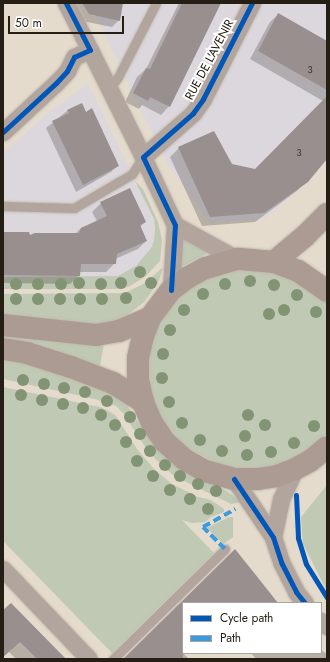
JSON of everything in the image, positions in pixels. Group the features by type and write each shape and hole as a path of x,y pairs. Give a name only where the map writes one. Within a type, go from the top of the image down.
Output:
{"main road":[{"path":"274,262 327,214"},
{"path":"327,291 298,271 274,262 237,259 205,268 187,278 171,290 150,318 143,336 138,358 138,380 143,402 152,423 164,441 184,459 205,471 234,479 258,479 277,476 310,461 327,447"},
{"path":"3,325 96,335 119,331 150,318"},
{"path":"3,349 27,353 72,367 112,383 143,402"}],"street":[{"path":"66,3 143,156 174,224 171,290"},
{"name":"RUE DE L'AVENIR","path":"143,156 193,113 203,99 252,3"},
{"path":"3,132 56,83 67,71 74,57 90,50"},
{"path":"174,224 237,259"},
{"path":"273,537 281,499 295,469"},
{"path":"234,479 273,537 282,564 296,592 304,602"},
{"path":"3,569 89,659"}],"lane":[{"path":"109,90 118,77 156,3"},
{"path":"3,206 74,208 132,174 143,156"},
{"path":"112,659 226,549"}],"shaded area":[{"path":"89,3 327,3 327,161 309,181 264,219 210,223 166,161"},
{"path":"88,83 154,219 154,241 151,248 136,266 118,276 3,277 3,153 46,115"}],"green space":[{"path":"135,181 143,189 158,222 162,240 160,261 146,276 130,286 121,289 3,289 3,277 118,276 136,266 151,248 154,241 155,229 154,219"},
{"path":"180,236 207,252 206,254 181,267"},
{"path":"244,267 278,271 309,286 327,304 327,433 308,451 279,465 247,470 215,463 185,446 162,420 150,388 149,353 160,320 181,293 210,274"},
{"path":"162,268 158,283 144,302 125,317 109,323 92,325 3,317 3,294 125,293 145,283"},
{"path":"3,332 104,344 100,366 43,348 3,342"},
{"path":"3,358 38,365 113,394 127,405 153,445 169,461 180,469 203,481 222,488 242,502 231,504 174,476 149,453 123,413 116,406 95,399 3,379"},
{"path":"3,387 100,407 109,411 116,416 137,449 154,469 172,484 198,497 211,500 224,509 224,512 211,517 205,522 192,523 182,520 214,553 112,653 3,541"},
{"path":"327,485 327,591 303,544 301,517"},
{"path":"229,517 233,517 233,537 223,544 207,528"}],"building":[{"path":"82,3 123,3 120,21 89,14"},
{"path":"182,3 221,3 170,107 150,97 148,101 133,93 146,68 150,69"},
{"path":"278,13 327,41 327,90 258,51"},
{"path":"327,96 327,159 308,182 264,213 210,217 178,147 214,131 232,164 255,169"},
{"path":"82,103 86,112 92,108 119,166 83,185 52,121 69,113 67,110"},
{"path":"130,188 146,222 140,225 147,241 117,254 116,264 81,264 80,276 3,275 3,232 29,232 30,235 35,233 79,233 81,228 107,216 100,202"},
{"path":"235,549 277,602 182,602 183,659 123,659"},
{"path":"11,603 66,659 37,659 20,642 3,657 3,610"}],"marked path":[{"path":"225,549 203,527 235,509"}],"cycle path":[{"path":"3,132 56,83 67,71 74,57 90,50 66,3"},
{"path":"171,290 175,225 143,157 193,113 203,99 252,3"},
{"path":"234,479 273,537 282,564 296,592 304,602"},
{"path":"296,495 298,538 306,564 327,597"}]}
